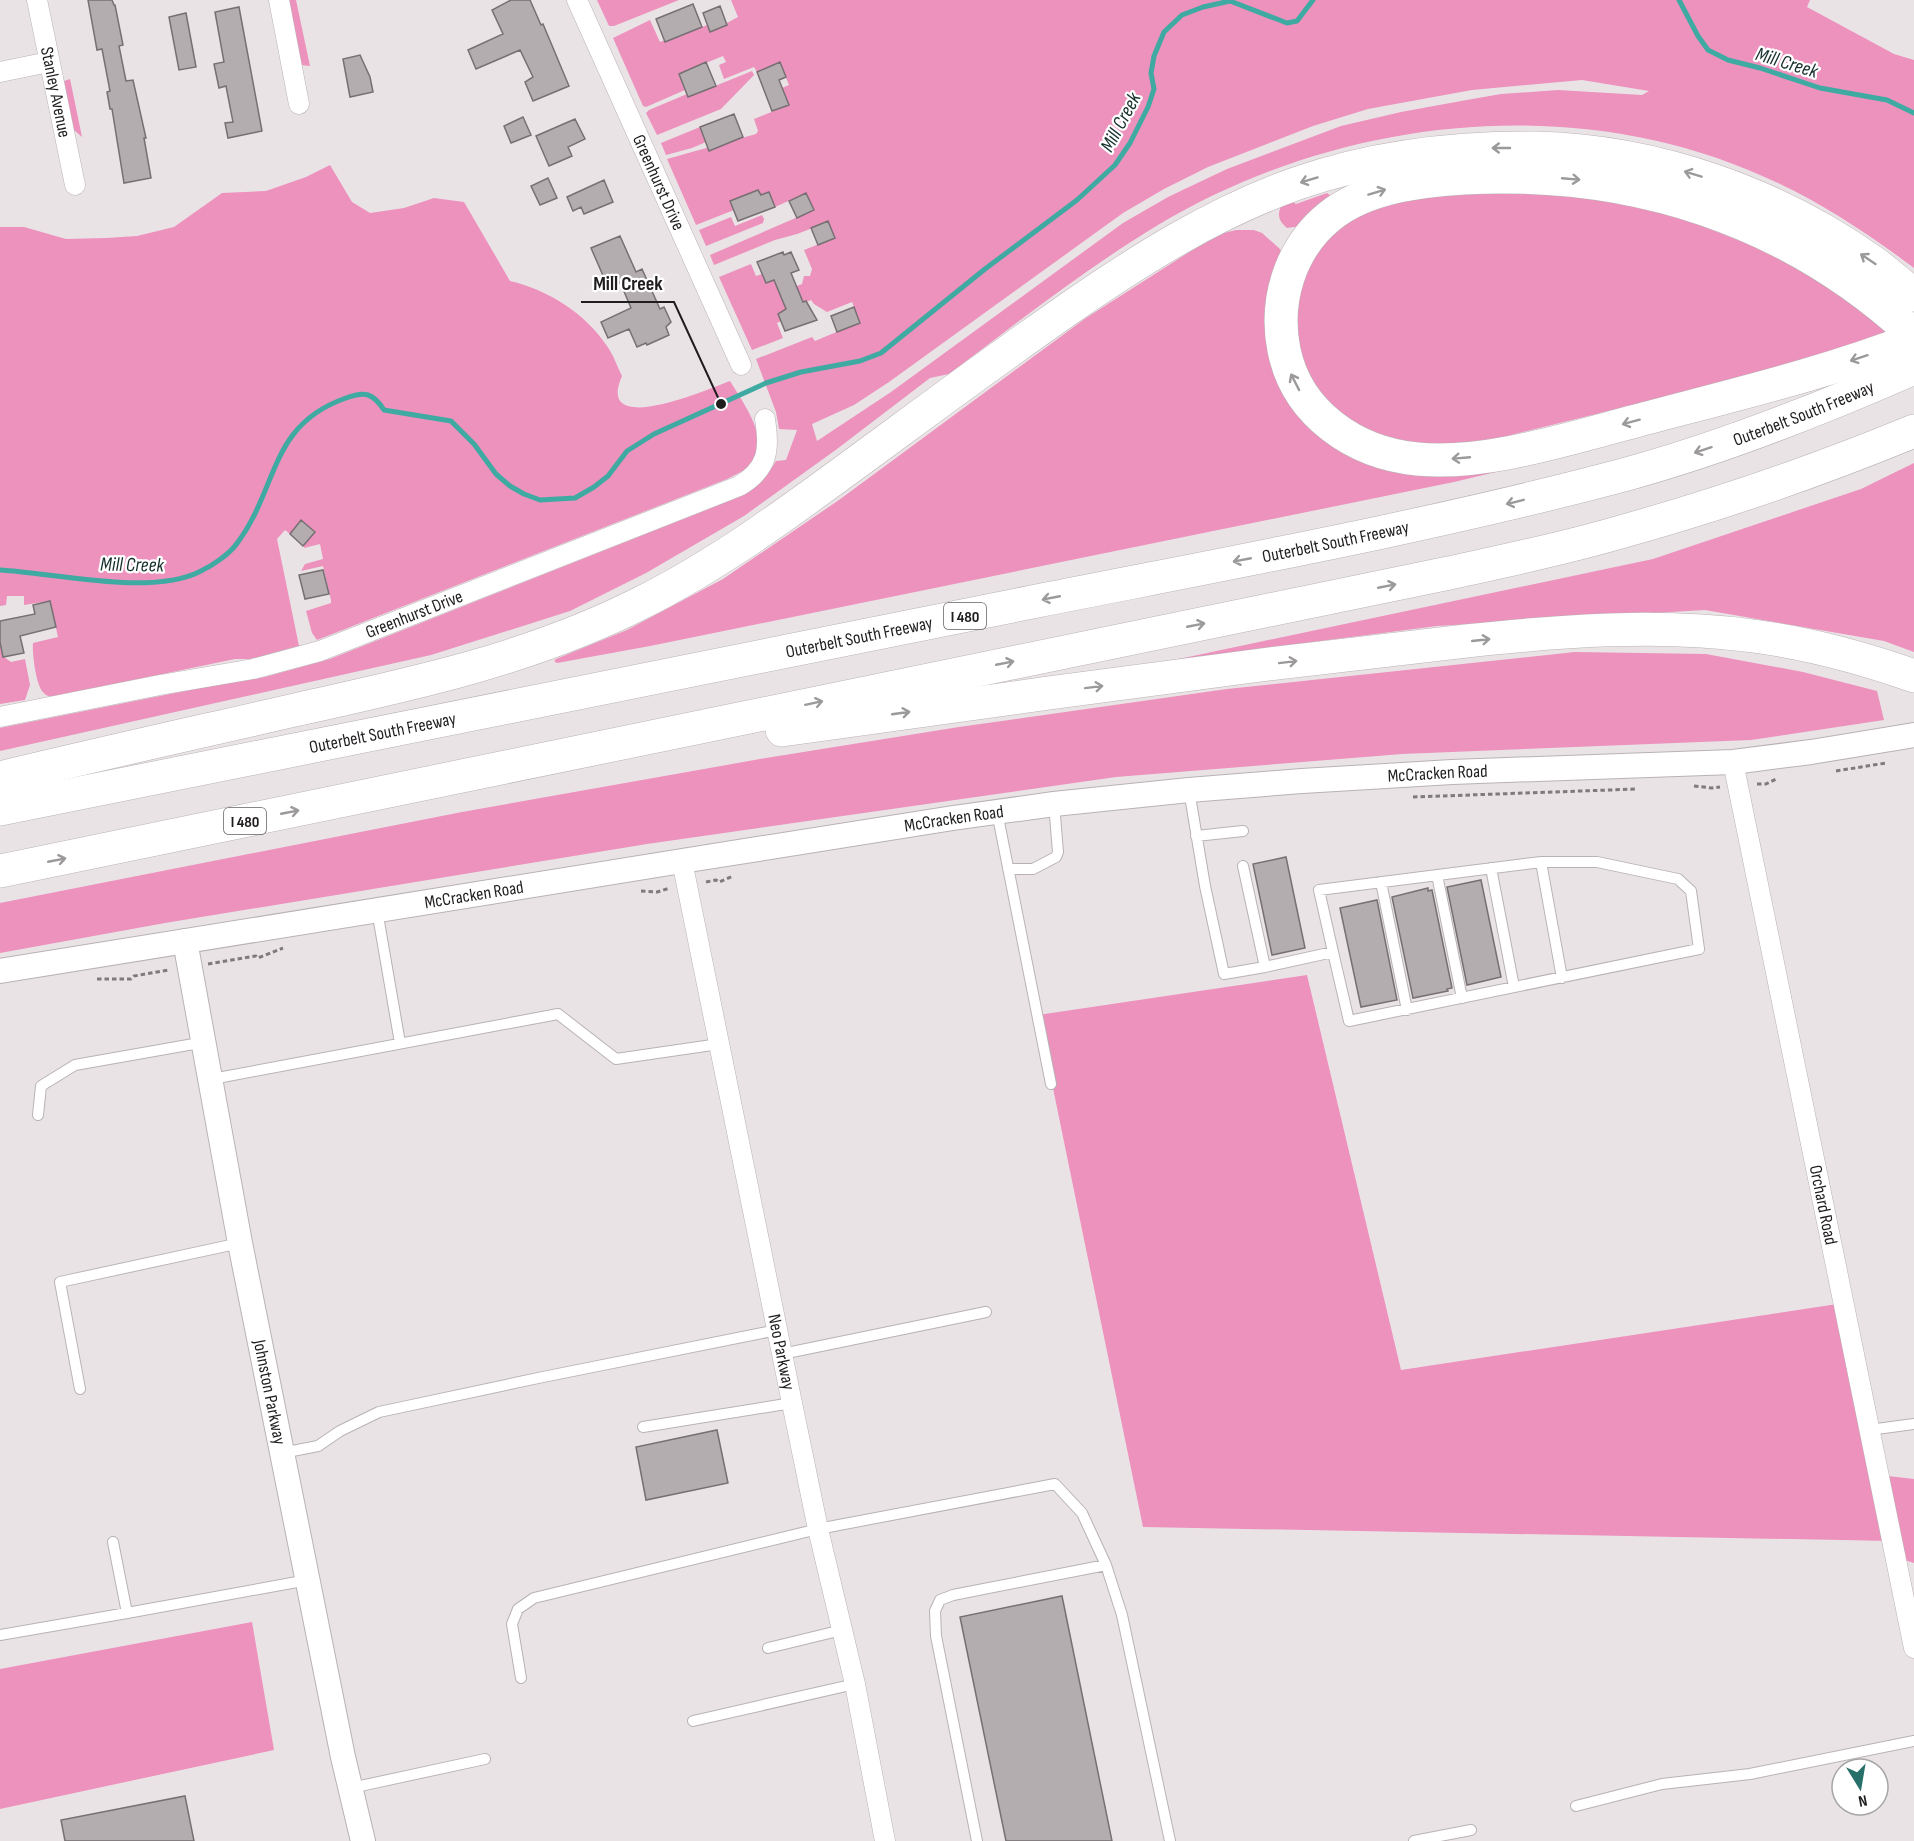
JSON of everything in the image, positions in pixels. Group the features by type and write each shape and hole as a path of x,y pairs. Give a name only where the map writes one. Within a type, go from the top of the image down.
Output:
{"highway":[{"path":"0,778 422,682 505,659 571,635 641,603 706,567 770,527 1030,335 1168,244 1238,208 1298,183 1361,164 1426,152 1494,147 1564,149 1633,159 1695,174 1764,200 1872,261 1901,303 1914,337 1783,382 1519,450 1476,457 1420,460 1384,453 1348,439 1312,408 1293,381 1286,362 1281,329 1280,311 1295,260 1316,230 1345,206 1364,196 1406,185 1499,176 1590,181 1661,195 1749,226 1797,250 1842,277 1901,303"},
{"name":"Outerbelt South Freeway","path":"0,809 1262,556 1495,507 1631,473 1729,441 1840,400 1914,368"},
{"name":"I 480","path":"0,871 490,772 921,680 1438,576 1616,534 1717,504 1814,471 1914,431"},
{"path":"490,772 1024,696 1309,659 1598,630 1673,631 1752,636 1830,651 1913,676"}],"street":[{"name":"Stanley Avenue","path":"37,0 75,185"},
{"path":"279,0 299,104"},
{"name":"Greenhurst Drive","path":"577,0 741,365"},
{"path":"0,72 49,62"},
{"name":"Greenhurst Drive","path":"0,717 160,684 253,669 350,640 739,486 759,470 765,458 768,446 765,419"},
{"name":"McCracken Road","path":"0,971 682,861 1054,804 1189,790 1396,775 1733,762 1811,753 1914,735"},
{"name":"Orchard Road","path":"1733,762 1914,1648"},
{"name":"Neo Parkway","path":"682,861 818,1529 855,1684 882,1840"},
{"name":"Johnston Parkway","path":"186,941 240,1243 363,1841"}],"lane":[{"path":"1189,790 1204,886 1224,975 1333,952"},
{"path":"1008,869 1033,869 1056,857 1058,852 1054,804"},
{"path":"997,812 1052,1084"},
{"path":"1196,836 1243,831"},
{"path":"1597,861 1678,879 1691,891 1699,950 1349,1021 1319,890 1491,868 1541,862 1597,861"},
{"path":"1541,862 1562,978"},
{"path":"1243,866 1265,967"},
{"path":"1491,868 1514,987"},
{"path":"1437,875 1462,998"},
{"path":"1381,882 1407,1010"},
{"path":"377,910 400,1043"},
{"path":"212,1079 558,1014 616,1059 719,1044"},
{"path":"38,1114 41,1086 75,1065 205,1042"},
{"path":"80,1389 60,1282 240,1243"},
{"path":"782,1354 986,1312"},
{"path":"282,1453 318,1446 340,1431 379,1412 777,1330"},
{"path":"643,1427 792,1403"},
{"path":"1869,1430 1914,1424"},
{"path":"521,1678 512,1624 518,1609 534,1598 818,1529 1055,1484 1082,1513 1106,1565 1122,1615 1170,1841"},
{"path":"113,1542 127,1613"},
{"path":"977,1841 936,1636 935,1611 940,1600 953,1595 1106,1565"},
{"path":"0,1635 308,1580"},
{"path":"768,1648 842,1630"},
{"path":"693,1721 855,1684"},
{"path":"1576,1806 1662,1784 1750,1774 1914,1741"},
{"path":"351,1788 485,1759"},
{"path":"1414,1841 1471,1830"}],"path":[{"path":"94,979 130,979 134,976"}],"shaded area":[{"path":"288,0 296,0 310,66 301,65"},
{"path":"597,0 679,0 609,26"},
{"path":"731,0 1810,0 1807,7 1894,54 1914,60 1914,268 1865,233 1814,201 1778,183 1703,153 1624,134 1544,126 1464,128 1383,139 1305,159 1229,188 1158,225 1078,278 949,374 930,378 744,516 646,573 570,611 431,655 0,751 0,728 265,677 330,659 739,497 760,482 776,461 786,460 797,430 779,429 776,412 756,359 812,337 815,341 860,322 852,302 827,312 811,300 779,313 781,321 777,323 783,338 752,350 719,277 751,264 756,276 762,274 766,283 774,280 780,293 802,284 804,276 810,276 812,269 804,250 834,238 828,222 775,240 714,265 710,255 814,210 806,193 775,207 758,190 730,201 734,210 696,225 667,159 756,134 758,131 754,119 789,105 782,88 789,85 780,63 757,72 754,67 724,79 719,65 726,62 723,56 679,74 685,90 646,107 643,106 613,38 650,20 660,42 666,41 707,25 710,32 738,17","holes":["1582,80 1649,91 1642,95 1558,90 1501,94 1401,112 1341,126 1227,169 1168,197 1123,223 891,392 817,441 812,424 854,405 889,382 1123,213 1208,167 1313,126 1368,109 1472,90"]},
{"path":"752,71 754,75 721,109 657,135 646,113 649,110"},
{"path":"70,79 82,137 74,130 64,81"},
{"path":"700,127 706,142 666,155 661,143"},
{"path":"330,165 352,202 370,213 404,208 434,198 464,202 510,281 552,297 577,313 598,334 611,353 622,376 618,395 624,404 638,407 658,405 679,400 730,381 749,412 758,435 756,458 746,469 727,479 317,640 312,633 306,611 331,603 331,600 323,566 301,571 305,564 323,559 320,544 304,548 301,520 290,534 285,530 277,539 299,646 251,659 235,659 52,697 47,695 36,676 33,643 58,637 50,601 24,605 24,596 7,596 6,605 0,606 0,227 24,227 66,239 137,236 174,227 222,193 266,191 306,177"},
{"path":"1497,191 1569,194 1671,214 1774,254 1854,303 1890,334 1722,383 1499,438 1459,444 1413,443 1372,433 1332,408 1307,373 1299,351 1295,308 1307,272 1320,248 1336,231 1356,216 1402,200"},
{"path":"1327,193 1332,197 1301,226 1287,228 1281,221 1279,213 1281,206 1293,202 1296,204"},
{"path":"762,215 763,223 706,246 699,230 731,217 735,226"},
{"path":"1236,230 1254,230 1262,233 1280,249 1283,259 1275,279 1325,439 1521,466 1454,482 650,646 557,663 554,661 627,630 723,579 839,500 1086,318 1194,249 1220,234"},
{"path":"1914,463 1914,652 1884,641 1705,610 1437,626 1174,660 1653,559 1861,489"},
{"path":"0,642 4,657 11,662 25,659 30,685 25,700 0,704"},
{"path":"1575,652 1706,654 1803,672 1877,691 1884,720 1751,740 1402,754 1116,777 647,844 165,923 0,953 0,903 462,812 766,758 959,727 1227,689"},
{"path":"1307,975 1401,1370 1844,1303 1879,1475 1914,1479 1914,1563 1895,1557 1892,1541 1143,1527 1038,1015"},
{"path":"252,1622 274,1750 0,1809 0,1669"}],"building":[{"path":"88,0 112,0 115,5 123,45 119,46 126,81 133,80 146,138 144,138 151,178 124,183 107,92 110,91 102,49 97,50"},
{"path":"511,0 530,0 541,25 543,24 569,86 533,101 525,82 533,77 520,50 476,69 468,50 503,34 492,10"},
{"path":"693,4 702,27 665,42 656,19"},
{"path":"720,6 727,25 710,32 703,13"},
{"path":"239,7 262,131 228,138 225,123 233,122 226,86 219,88 214,64 224,62 215,12"},
{"path":"186,13 196,67 179,70 169,17"},
{"path":"360,55 370,77 373,92 350,97 343,59"},
{"path":"706,62 716,86 688,97 679,74"},
{"path":"780,62 786,77 779,80 789,105 772,111 757,72"},
{"path":"734,114 743,137 709,151 700,127"},
{"path":"523,117 531,135 511,143 504,126"},
{"path":"575,119 585,139 568,147 572,156 549,166 536,136"},
{"path":"548,178 557,198 540,205 531,186"},
{"path":"604,180 613,202 584,214 581,207 573,211 567,197"},
{"path":"758,190 761,195 769,192 775,207 738,221 730,201"},
{"path":"806,193 814,210 797,218 789,201"},
{"path":"828,221 835,238 818,245 811,228"},
{"path":"620,236 636,272 642,269 660,309 664,307 671,322 666,327 669,335 637,347 629,329 608,338 601,322 631,308 620,282 608,287 591,248"},
{"path":"783,252 784,255 791,252 799,270 791,273 803,302 806,301 817,320 785,331 778,314 786,309 774,280 766,283 757,262"},
{"path":"854,307 860,323 837,332 831,316"},
{"path":"301,520 315,532 303,546 290,534"},
{"path":"323,570 329,594 305,599 299,575"},
{"path":"50,601 56,627 20,636 24,653 3,657 0,621 35,614 33,605"},
{"path":"1286,857 1305,948 1272,955 1253,864"},
{"path":"1481,880 1501,977 1467,985 1447,887"},
{"path":"1428,888 1428,891 1432,890 1452,988 1447,989 1448,991 1413,998 1392,897"},
{"path":"1377,900 1397,1000 1361,1007 1340,908"},
{"path":"717,1430 728,1483 646,1500 636,1447"},
{"path":"1062,1596 1112,1841 1006,1841 960,1617"},
{"path":"185,1796 194,1841 65,1841 61,1820"}],"waterway":[{"name":"Mill Creek","path":"0,570 129,583 179,579 199,572 220,559 238,542 251,521 278,459 302,424 321,410 346,398 363,394 376,400 384,410 451,421 474,444 496,474 524,494 540,500 575,498 608,476 627,451 654,434 766,383 801,372 860,361 881,353 985,269 1077,200 1115,165 1130,143 1148,107 1154,89 1151,73 1154,56 1164,32 1182,15 1230,1 1287,23 1297,21 1313,0"},
{"name":"Mill Creek","path":"1679,0 1708,50 1728,60 1820,88 1887,100 1914,113"}],"place":[{"name":"Mill Creek","path":"721,404"}]}
